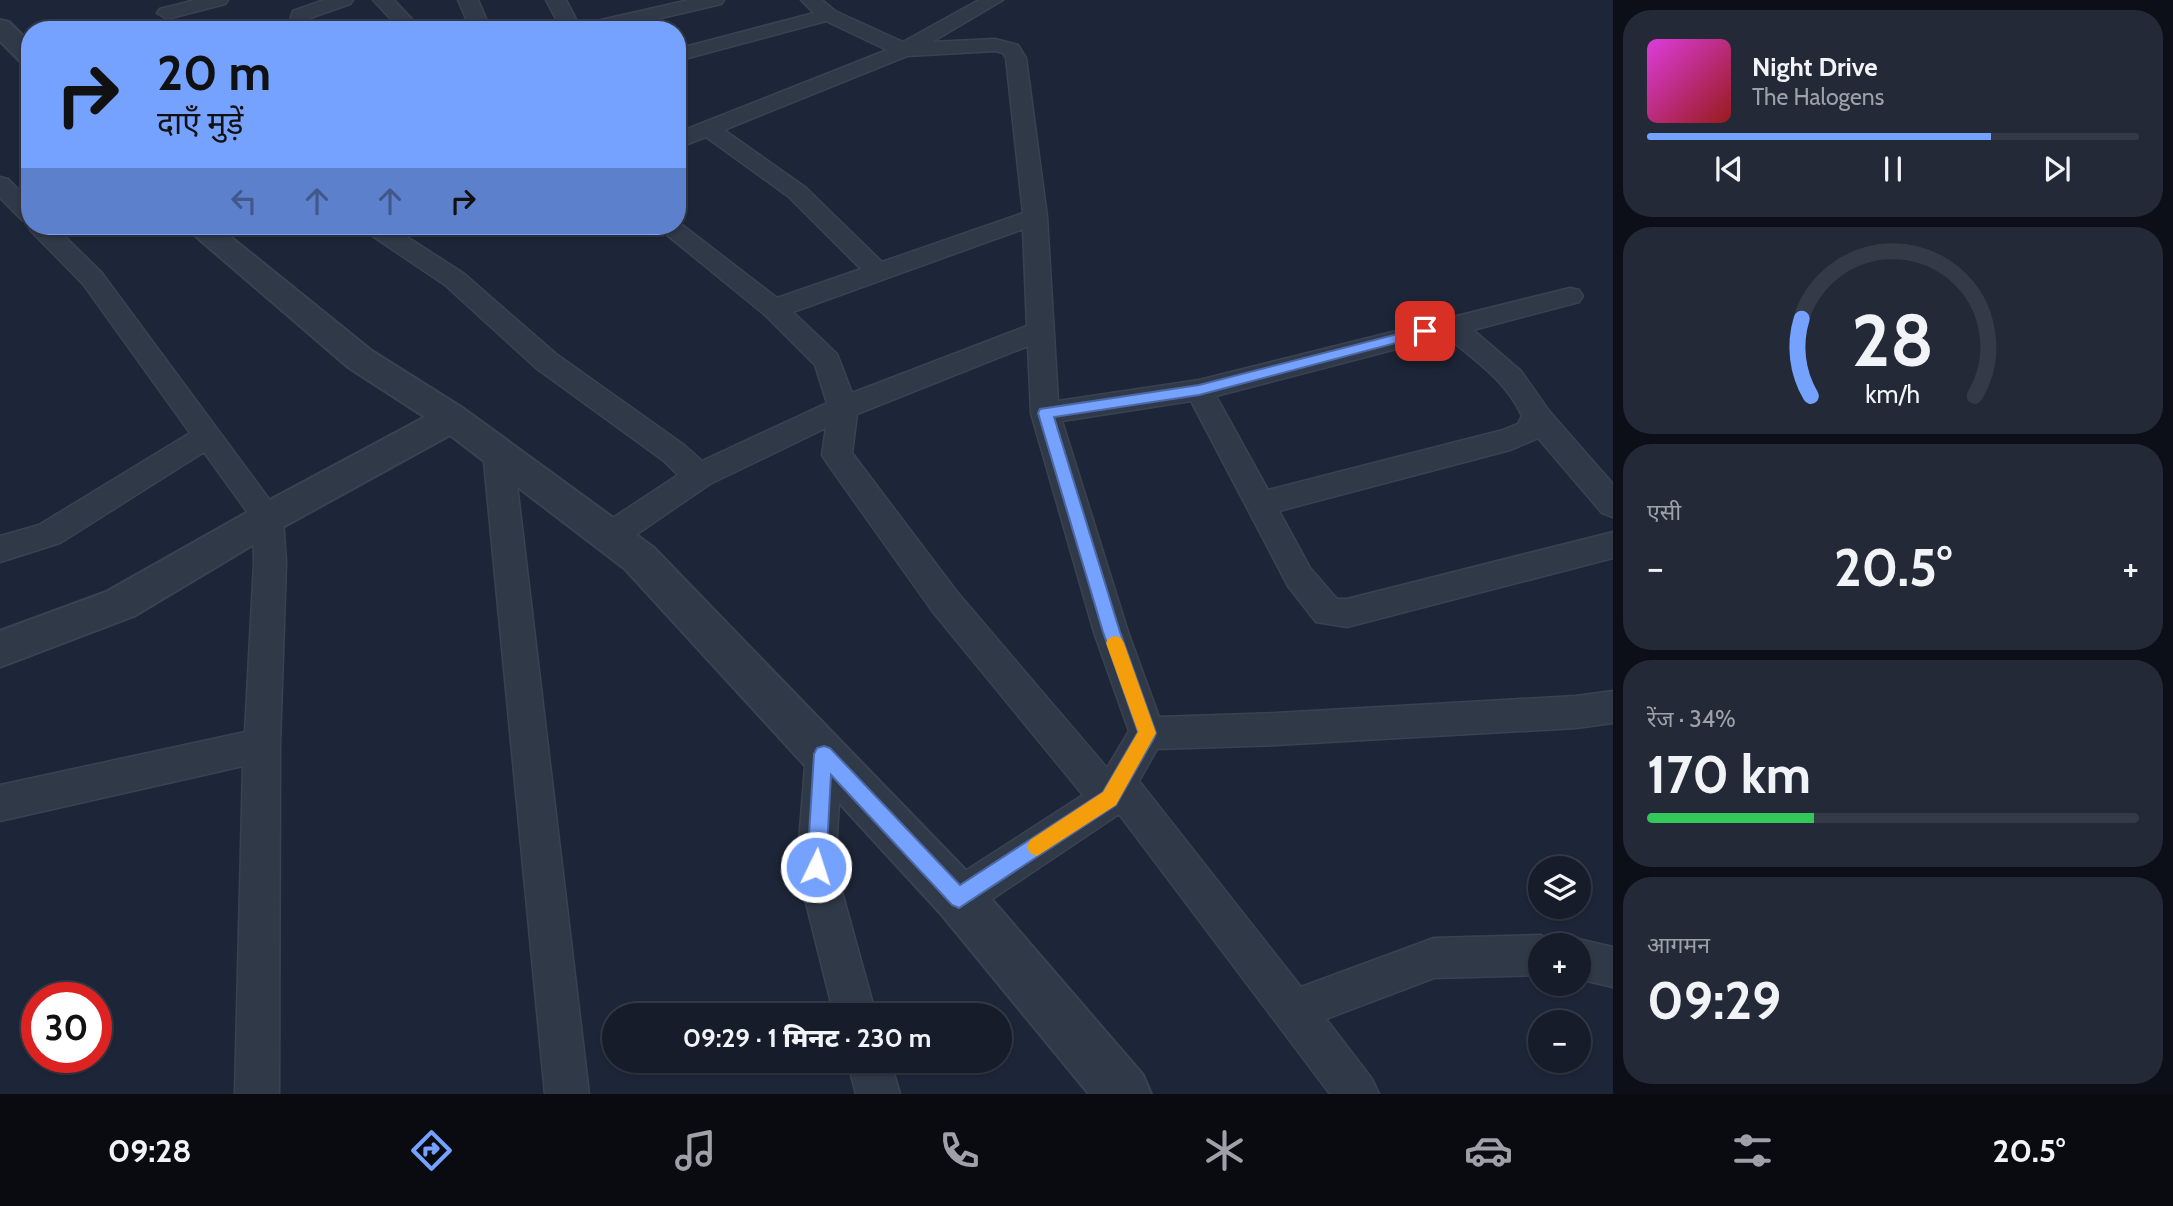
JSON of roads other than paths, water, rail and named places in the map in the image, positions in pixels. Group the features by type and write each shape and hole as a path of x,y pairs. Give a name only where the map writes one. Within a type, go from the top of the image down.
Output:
{"street":[{"path":"161,6 218,0"},
{"path":"301,21 300,15 343,0"},
{"path":"383,0 403,21"},
{"path":"468,0 477,21"},
{"path":"556,0 567,21"},
{"path":"608,21 648,7 714,0"},
{"path":"962,0 989,3"},
{"path":"686,138 904,50 989,3"},
{"path":"161,6 174,21"},
{"path":"686,52 820,7 904,50 995,46 1011,49 1016,58 1035,217 1045,413 1111,632 1147,733 1114,791 959,898"},
{"path":"0,27 21,48"},
{"path":"709,129 797,192 877,272"},
{"path":"0,184 21,206"},
{"path":"774,309 1035,217"},
{"path":"49,235 92,278 268,518 270,563 262,745 257,1094"},
{"path":"210,235 359,359 452,418 639,558 959,898 1124,1094"},
{"path":"388,235 454,279 546,361 674,453 699,476"},
{"path":"679,235 774,309 827,361 843,408 837,455 945,602 1114,791 1357,1094"},
{"path":"1045,413 1199,390 1570,296"},
{"path":"1450,325 1521,387 1532,402 1537,416 1613,505"},
{"path":"610,536 699,476 843,408 1041,331"},
{"path":"1199,390 1299,577 1328,612 1347,613 1613,545"},
{"path":"1260,504 1510,439 1528,431 1537,416"},
{"path":"0,649 120,604 268,518 452,418"},
{"path":"0,549 49,534 207,436"},
{"path":"498,451 567,1094"},
{"path":"1147,733 1276,729 1576,712 1613,707"},
{"path":"0,803 262,745"},
{"path":"824,754 816,867 852,1003"},
{"path":"1293,1011 1434,958 1528,955"},
{"path":"1591,962 1613,967"},
{"path":"871,1073 877,1094"}]}
